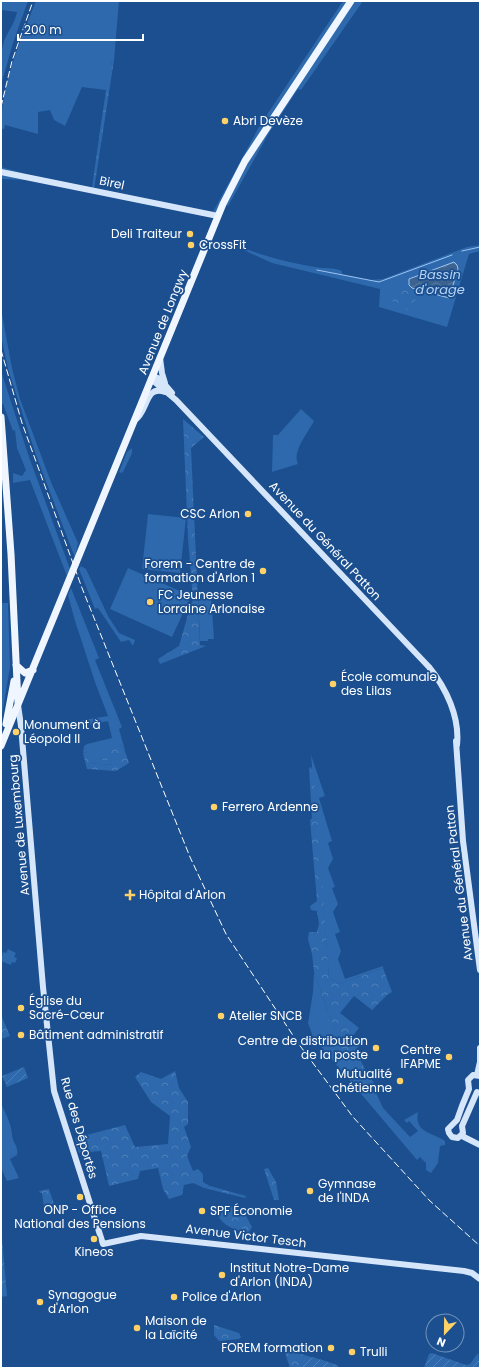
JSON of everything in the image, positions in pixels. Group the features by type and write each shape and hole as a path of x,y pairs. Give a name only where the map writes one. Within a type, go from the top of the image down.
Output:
{"main road":[{"name":"Avenue de Longwy","path":"1,746 218,216 245,161 351,1"},
{"name":"Birel","path":"1,172 218,216"},
{"path":"160,358 165,384"},
{"path":"152,378 160,379 176,400"},
{"path":"152,378 176,400"},
{"path":"135,420 140,417 150,393 154,390 165,392 176,400"},
{"name":"Avenue du Général Patton","path":"176,400 424,662 438,680 453,709 457,724 463,841 480,970"},
{"name":"Avenue de Luxembourg","path":"1,417 11,554 18,705 21,722 38,920"},
{"path":"1,746 16,666 25,672 33,670"},
{"path":"9,726 14,723 21,722 24,691"},
{"name":"Rue des Déportés","path":"38,920 54,1091 103,1244"},
{"path":"480,1048 478,1075 468,1080 469,1089 455,1123 449,1126 448,1131 450,1135 456,1138 462,1136 480,1145"},
{"path":"462,1136 464,1131 462,1126 478,1091 469,1089"},
{"path":"455,1123 462,1126"},
{"name":"Avenue Victor Tesch","path":"103,1244 141,1236 468,1272 480,1279"}],"green space":[{"path":"1,1 28,1 13,43 1,85 1,62 4,41 15,20 17,12 1,10"},
{"path":"36,1 119,1 114,60 112,60 101,143 98,145 106,90 82,87 65,126 54,120 50,110 38,112 38,134 5,125 4,129 1,129 4,96 12,64"},
{"path":"343,1 363,1 301,90 298,89 269,133 228,206 223,204 218,216 29,180 1,179 1,167 29,175 213,212 260,125"},
{"path":"112,60 114,60 94,189 92,188 98,145 101,143 99,137"},
{"path":"231,242 272,258 315,267 336,269 342,271 342,274 369,280 383,279 467,247 480,245 480,251 469,254 447,327 379,307 380,289 272,263 230,244"},
{"path":"405,289 418,293 412,310 409,311 392,301 395,294"},
{"path":"1,309 12,368 20,399 51,482 78,543 75,558 36,455 8,369 1,336"},
{"path":"1,371 29,457 70,569 67,576 30,480 13,483 13,473 22,476 26,470 17,448 15,430 13,431 3,404 1,404"},
{"path":"301,409 314,421 297,453 298,464 272,472 273,435 278,435"},
{"path":"183,419 204,437 191,448 200,645 206,646 160,664 158,659 179,646 193,600 188,538"},
{"path":"132,448 132,453 123,472 121,473 119,472 127,452"},
{"name":"FC Jeunesse Lorraine Arlonaise","path":"148,514 186,518 180,573 142,569"},
{"path":"81,566 86,569 108,616 119,633 135,640 133,646 129,640 121,642 98,608 95,609 79,569"},
{"name":"FC Jeunesse Lorraine Arlonaise","path":"128,568 191,596 172,637 110,609"},
{"path":"71,588 99,658 95,660 122,727 119,729 126,754 120,744 109,760 111,765 86,763 86,752 83,753 84,746 87,744 112,738 108,721 83,726 84,729 79,730 77,721 108,716 75,621 68,595"},
{"path":"198,596 211,596 214,639 208,639 208,641 200,641"},
{"path":"1,603 8,603 10,667 1,721"},
{"path":"117,744 120,744 129,763 116,771 87,769 83,753 85,752 92,760 88,763 111,765 109,760 98,760 97,755"},
{"path":"311,755 325,796 319,798 332,841 328,843 333,859 328,868 335,887 332,888 338,904 333,912 340,932 335,934 341,951 338,959 345,979 383,966 383,968 339,984 329,977"},
{"path":"311,767 314,774 329,977 339,984 383,968 392,992 372,1010 354,996 340,1013 359,1028 351,1038 360,1045 355,1050 374,1083 368,1087 370,1093 368,1094 358,1086 327,1010 314,972 312,954 308,939 309,932 317,932 319,924 317,911 311,910 310,906 317,901 310,820 312,818 309,768"},
{"path":"8,949 16,953 14,957 17,958 15,963 12,962 11,965 1,961 3,952 6,953"},
{"path":"314,972 327,1010 359,1086 368,1087 372,1084 383,1108 410,1137 418,1131 409,1121 407,1123 404,1120 418,1112 417,1119 421,1128 445,1141 445,1145 440,1146 438,1163 431,1173 426,1170 426,1163 420,1157 417,1160 313,1037 308,1023 313,992"},
{"path":"1,1015 10,1036 1,1039"},
{"path":"24,1067 28,1078 7,1087 2,1076"},
{"path":"175,1071 179,1088 188,1102 188,1124 184,1127 191,1147 187,1156 193,1171 193,1183 184,1185 182,1195 169,1199 163,1189 158,1168 140,1171 138,1179 109,1186 101,1151 79,1153 75,1138 125,1125 135,1147 168,1144 170,1116 151,1102 135,1077 141,1072 161,1079"},
{"path":"1,1104 9,1122 17,1152 17,1155 10,1159 19,1178 7,1181 1,1168"},
{"path":"268,1168 276,1182 279,1200 274,1200 264,1169"},
{"path":"198,1169 203,1174 203,1182 210,1186 204,1188 193,1183 193,1171"},
{"path":"210,1186 246,1196 245,1198 204,1188"},
{"path":"49,1189 54,1204 44,1207 42,1193 39,1191"},
{"path":"221,1205 232,1206 235,1213 246,1216 252,1227 249,1232 234,1229 223,1222 217,1215"},
{"path":"1,1227 7,1296 1,1297"},
{"path":"214,1325 239,1333 241,1337 239,1339 219,1341 214,1335"},
{"path":"285,1349 337,1365 339,1368 290,1368 284,1350"},
{"path":"432,1353 466,1365 470,1364 478,1353 480,1368 424,1368 429,1354"},
{"path":"313,1357 337,1365 339,1368 301,1368 299,1365"}],"water":[{"name":"Bassin d'orage","path":"454,262 458,269 449,298 412,288 409,285 409,279"}],"waterway":[{"path":"462,251 480,247"},
{"path":"317,270 379,282 452,255"}],"railway":[{"path":"1,107 12,61 33,1"},
{"path":"1,350 22,423 82,588 190,857 226,934 298,1043 353,1117 430,1201 480,1246"}],"place":[{"name":"Abri Devèze","path":"225,121"},
{"name":"Deli Traiteur","path":"190,234"},
{"name":"CrossFit","path":"191,245"},
{"name":"CSC Arlon","path":"248,514"},
{"name":"Forem - Centre de formation d'Arlon 1","path":"263,571"},
{"name":"FC Jeunesse Lorraine Arlonaise","path":"150,602"},
{"name":"École comunale des Lilas","path":"333,684"},
{"name":"Monument à Léopold II","path":"16,732"},
{"name":"Ferrero Ardenne","path":"214,807"},
{"name":"Hôpital d'Arlon","path":"130,895"},
{"name":"Église du Sacré-Cœur","path":"21,1008"},
{"name":"Atelier SNCB","path":"221,1016"},
{"name":"Bâtiment administratif","path":"21,1035"},
{"name":"Centre de distribution de la poste","path":"376,1048"},
{"name":"Centre IFAPME","path":"449,1057"},
{"name":"Mutualité chétienne","path":"400,1081"},
{"name":"Gymnase de l'INDA","path":"310,1191"},
{"name":"ONP - Office National des Pensions","path":"80,1197"},
{"name":"SPF Économie","path":"202,1211"},
{"name":"Kineos","path":"94,1239"},
{"name":"Institut Notre-Dame d'Arlon (INDA)","path":"222,1275"},
{"name":"Police d'Arlon","path":"174,1297"},
{"name":"Synagogue d'Arlon","path":"40,1302"},
{"name":"Maison de la Laïcité","path":"137,1328"},
{"name":"FOREM formation","path":"331,1348"},
{"name":"Trulli","path":"352,1352"}]}
